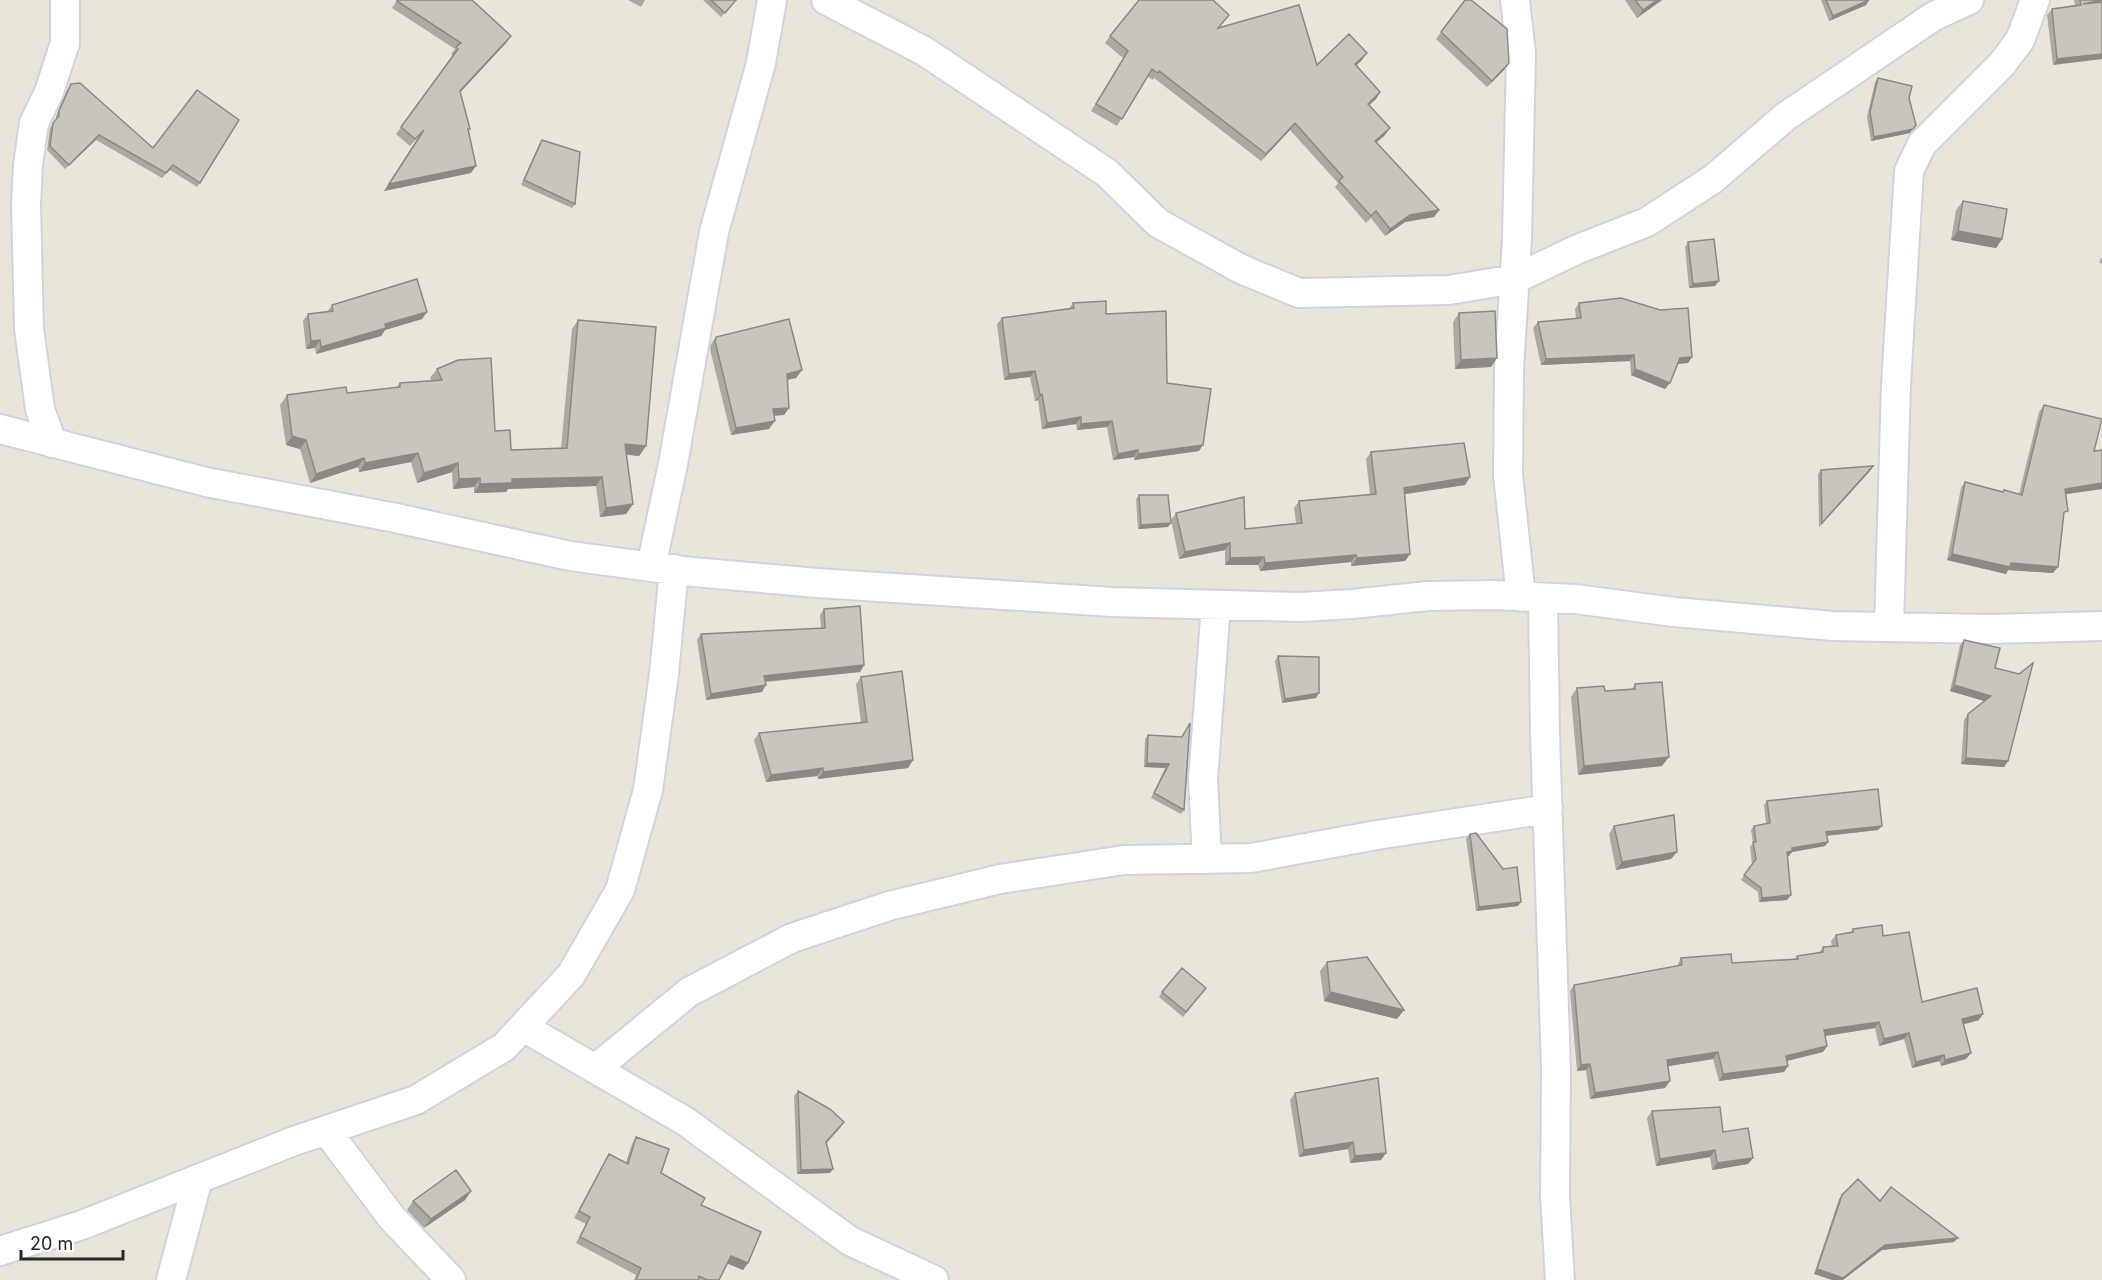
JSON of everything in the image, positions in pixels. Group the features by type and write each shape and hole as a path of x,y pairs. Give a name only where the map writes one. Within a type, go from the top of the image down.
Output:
{"street":[{"path":"52,443 40,409 29,329 26,205 28,165 34,123 48,92 65,43 64,0"},
{"path":"0,1251 82,1225 327,1130 416,1100 504,1047 571,975 621,890 648,790 664,674 663,568 673,464 714,232 761,63 772,0"},
{"path":"826,0 924,51 1107,173 1158,223 1241,269 1299,294 1449,290 1515,279 1578,249 1647,222 1713,179 1785,117 1934,16 1970,0"},
{"path":"1515,0 1521,53 1515,279 1509,370 1508,475 1532,597 1548,809 1556,1069 1554,1196 1560,1280"},
{"path":"1889,627 1896,384 1909,171 1922,144 2002,64 2019,40 2035,0"},
{"path":"0,429 206,482 396,518 570,556 806,582 1112,602 1301,607 1428,596 1532,597 1575,599 1674,612 1833,626 1992,629 2102,626"},
{"path":"1207,859 1203,780 1216,604"},
{"path":"595,1069 689,992 792,938 889,906 1000,879 1124,860 1251,858 1377,835 1548,809"},
{"path":"523,1027 685,1121 850,1241 934,1280"},
{"path":"327,1130 392,1218 451,1280"},
{"path":"171,1280 198,1179"}],"building":[{"path":"397,0 472,0 511,36 460,91 470,129 468,129 476,166 389,184 424,130 415,139 401,127 461,43"},
{"path":"711,0 736,0 725,13"},
{"path":"1139,0 1213,0 1229,15 1218,28 1299,5 1317,65 1349,34 1367,53 1355,64 1380,92 1368,104 1390,128 1375,141 1439,210 1410,215 1390,229 1376,211 1371,216 1339,181 1343,177 1295,123 1266,154 1159,71 1158,73 1152,69 1122,119 1096,104 1128,51 1110,36"},
{"path":"1465,0 1471,0 1507,29 1509,63 1492,81 1441,32"},
{"path":"1635,0 1657,0 1643,10"},
{"path":"1826,0 1869,0 1833,16"},
{"path":"2080,0 2102,0 2083,4 2102,2 2102,54 2057,59 2052,9 2081,5"},
{"path":"1878,78 1912,86 1909,98 1916,125 1913,129 1874,137 1870,112"},
{"path":"80,83 153,148 197,90 239,120 200,183 173,165 166,173 99,135 69,165 50,146 53,123 59,116 71,84"},
{"path":"542,140 580,152 575,204 524,180"},
{"path":"1963,201 2007,209 2002,239 1958,231"},
{"path":"1714,239 1719,281 1693,284 1688,242"},
{"path":"417,279 427,312 385,324 386,328 321,347 320,340 311,341 308,314 333,311 332,305"},
{"path":"1621,298 1660,310 1688,308 1692,357 1680,358 1670,383 1635,369 1634,355 1546,359 1538,322 1581,318 1579,303"},
{"path":"1106,301 1106,314 1166,311 1167,383 1211,389 1203,445 1138,454 1138,450 1118,454 1112,421 1081,424 1081,417 1047,423 1035,371 1009,374 1002,318 1074,308 1073,303"},
{"path":"1495,311 1497,358 1461,360 1459,313"},
{"path":"789,319 802,370 787,374 789,408 773,409 775,421 736,428 715,341 716,337"},
{"path":"578,320 656,327 646,446 625,444 633,504 606,508 602,477 512,479 512,483 480,484 480,478 459,479 458,463 424,473 418,453 365,463 364,458 316,474 306,440 292,436 287,395 346,387 347,393 400,387 400,383 442,380 437,369 458,360 491,358 495,431 510,430 511,450 567,448"},
{"path":"2044,405 2102,419 2094,451 2102,450 2102,483 2065,489 2068,511 2064,512 2058,567 2011,563 2010,567 1952,554 1965,482 2022,495"},
{"path":"1464,443 1470,477 1404,488 1410,554 1357,558 1356,555 1265,563 1264,557 1230,558 1230,543 1185,552 1176,513 1244,497 1245,529 1302,523 1299,501 1376,494 1371,452"},
{"path":"1873,466 1822,523 1821,470"},
{"path":"1139,495 1168,495 1171,523 1141,525"},
{"path":"860,606 864,665 764,676 766,685 711,694 701,634 825,628 824,609"},
{"path":"1964,640 2000,648 1995,668 2019,674 2033,663 2008,761 1966,758 1968,714 1991,696 1954,685"},
{"path":"1278,656 1319,657 1319,693 1285,699"},
{"path":"902,671 913,760 823,772 823,768 771,775 759,733 867,722 861,677"},
{"path":"1662,682 1669,757 1584,766 1577,688 1604,686 1605,691 1635,689 1635,684"},
{"path":"1190,723 1184,810 1154,793 1169,764 1147,763 1148,735 1182,737"},
{"path":"1878,789 1882,826 1826,832 1828,842 1792,848 1792,851 1787,852 1791,895 1762,898 1761,888 1744,875 1756,859 1753,842 1756,842 1754,826 1770,823 1767,801"},
{"path":"1674,815 1677,852 1622,862 1614,826"},
{"path":"1476,833 1503,869 1517,867 1521,902 1479,907 1470,834"},
{"path":"1882,925 1883,936 1909,932 1922,1002 1977,988 1983,1014 1962,1019 1971,1053 1945,1060 1944,1055 1916,1062 1909,1033 1884,1039 1879,1022 1824,1030 1827,1046 1786,1056 1788,1066 1723,1074 1718,1052 1667,1060 1670,1081 1595,1093 1590,1064 1581,1065 1574,985 1682,965 1681,958 1731,954 1732,963 1798,959 1797,956 1823,952 1823,947 1838,946 1836,935 1853,932 1853,929"},
{"path":"1367,957 1404,1010 1330,992 1327,962"},
{"path":"1182,968 1206,988 1186,1012 1162,992"},
{"path":"1378,1078 1386,1153 1355,1156 1353,1142 1304,1150 1295,1093"},
{"path":"798,1091 830,1109 844,1122 826,1142 833,1169 801,1170"},
{"path":"1720,1107 1723,1132 1748,1128 1753,1158 1717,1163 1715,1150 1660,1159 1652,1111"},
{"path":"636,1137 669,1149 661,1173 705,1198 701,1205 761,1232 748,1263 731,1256 719,1280 707,1280 699,1276 698,1280 636,1280 641,1268 580,1237 590,1217 579,1211 609,1154 628,1164"},
{"path":"456,1170 471,1191 431,1219 413,1201"},
{"path":"1858,1179 1880,1201 1891,1187 1958,1238 1885,1245 1843,1278 1817,1269 1842,1195"}]}
